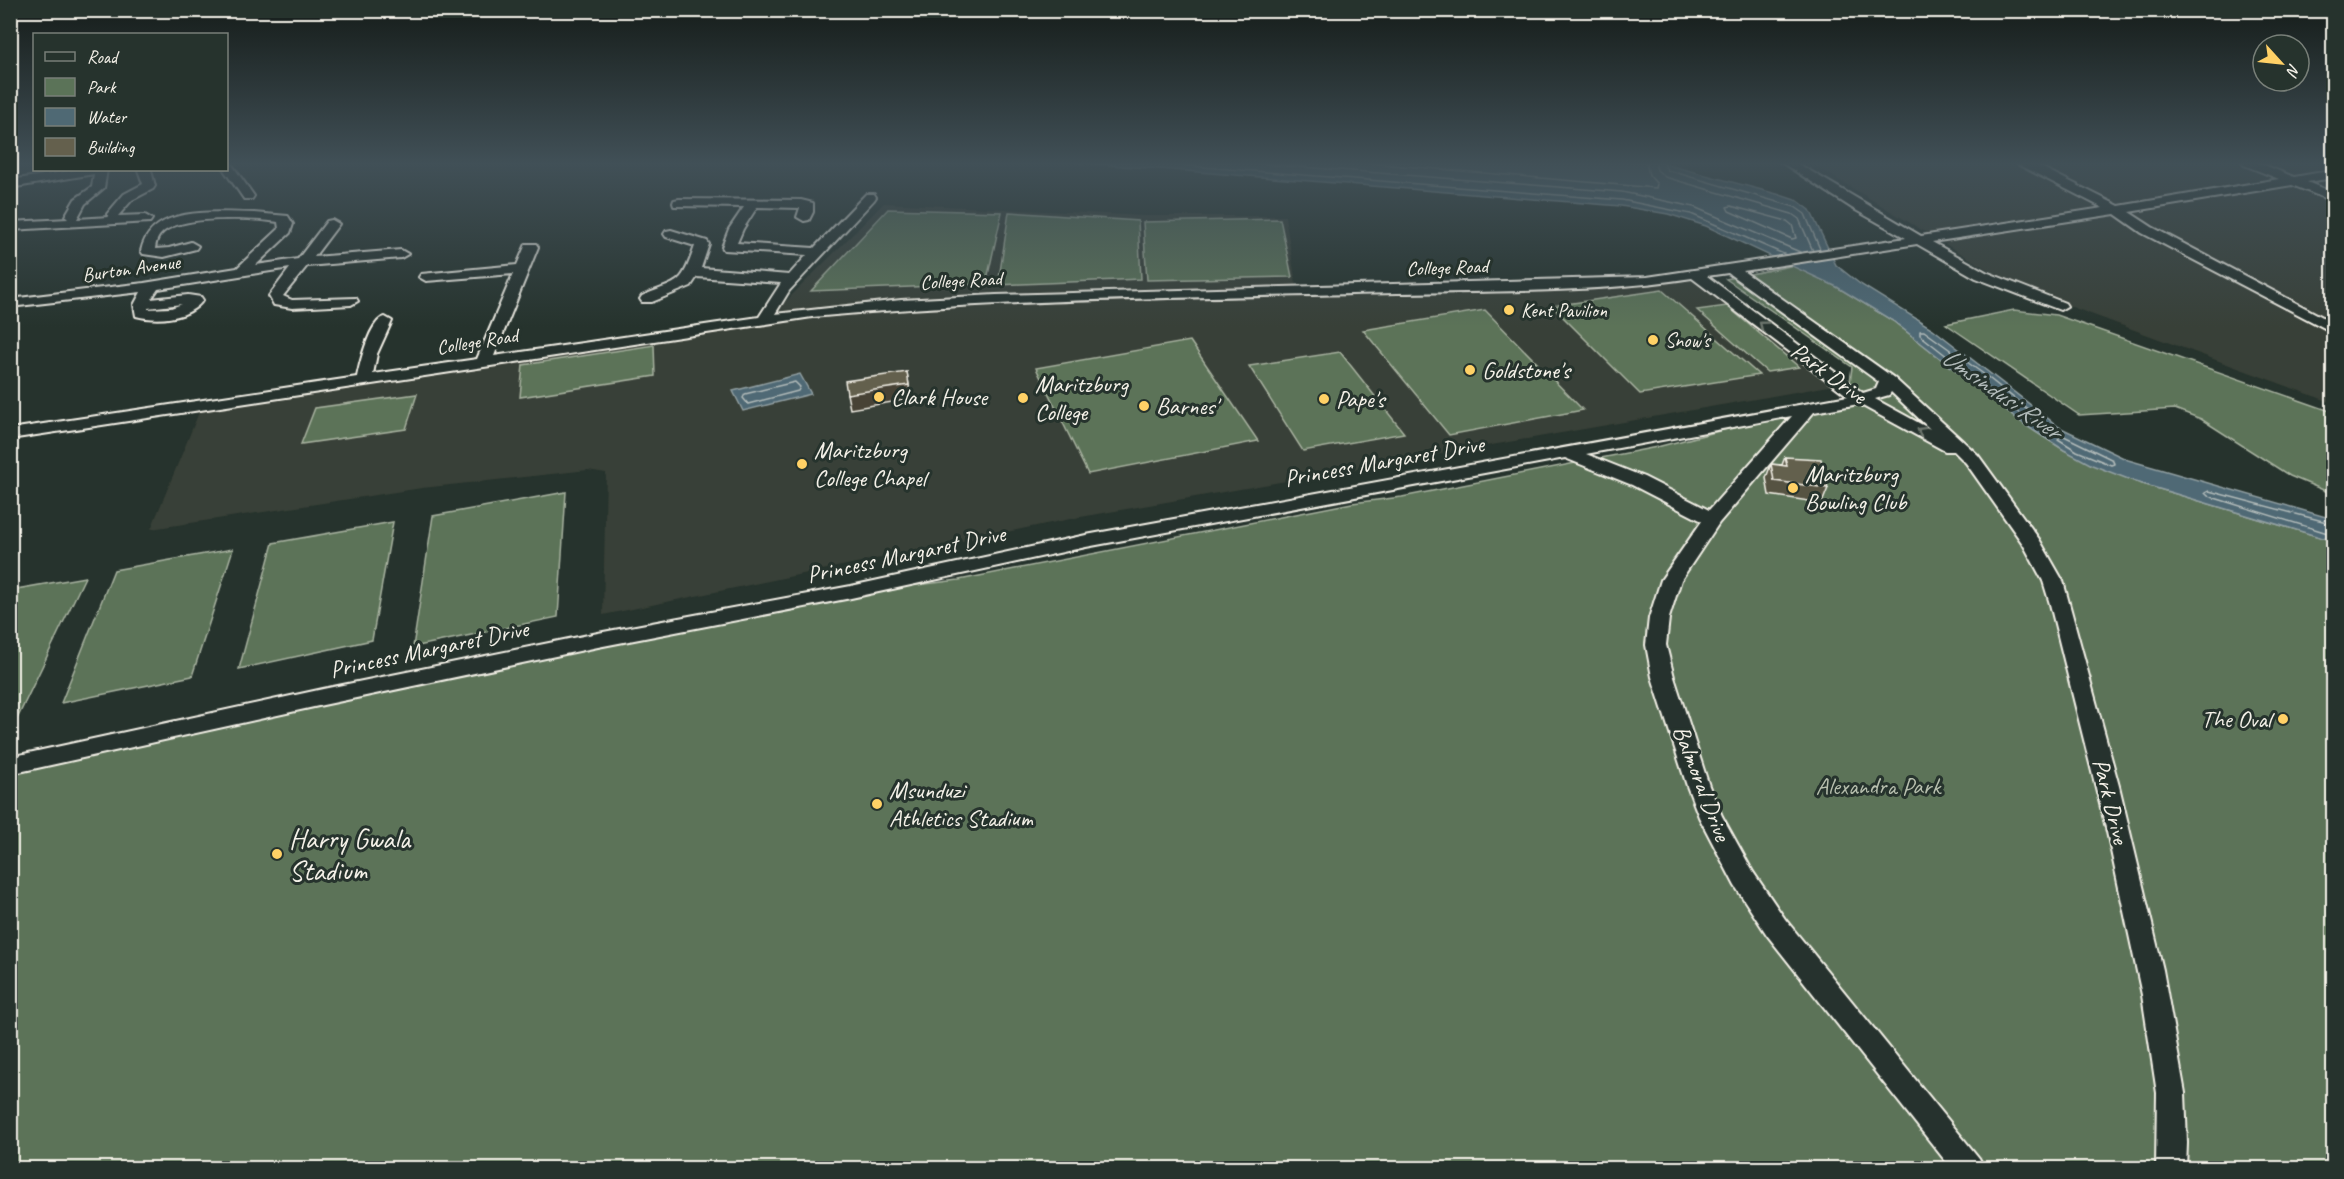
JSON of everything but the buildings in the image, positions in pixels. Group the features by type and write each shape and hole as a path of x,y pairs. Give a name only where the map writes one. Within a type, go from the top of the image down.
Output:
{"street":[{"path":"191,246 164,253 154,254 148,251 148,243 152,235 158,229 175,221 239,217"},
{"path":"243,270 285,230 286,224 283,219 265,217"},
{"path":"744,217 729,247 818,252"},
{"path":"765,319 773,301 791,279 851,217"},
{"path":"1879,217 1981,275 2060,306"},
{"name":"College Road","path":"10,434 765,319 880,306 939,302 1647,281 2069,217"},
{"path":"2128,217 2147,230 2334,329"},
{"path":"10,226 145,219"},
{"path":"332,224 276,294 279,302 292,304 351,301"},
{"path":"10,236 123,231"},
{"path":"647,299 686,283 693,272 702,244 671,234"},
{"path":"484,361 531,247"},
{"name":"Burton Avenue","path":"10,303 154,285 302,262 401,254"},
{"name":"Park Drive","path":"1730,268 1888,381 1972,459 2032,543 2053,580 2136,901 2166,1043 2171,1090 2173,1149 2170,1168"},
{"path":"426,277 522,269"},
{"path":"693,272 791,279"},
{"name":"Park Drive","path":"1695,274 1860,398 1972,459"},
{"path":"141,305 154,285"},
{"path":"364,380 369,354 385,321"},
{"name":"Princess Margaret Drive","path":"1812,406 1836,391 1836,376 1844,368 1872,370"},
{"name":"Princess Margaret Drive","path":"10,766 323,697 598,640 851,592 1086,542 1569,454 1860,398 1883,392 1888,381"},
{"name":"Balmoral Drive","path":"1812,406 1712,519 1681,565 1664,596 1656,645 1663,676 1698,786 1711,817 1744,879 1776,927 1969,1168"},
{"path":"1569,454 1638,481 1712,519"}],"shaded area":[{"name":"Maritzburg College","path":"870,217 1285,217 1298,296 1418,295 1607,287 1695,278 1835,385 1075,518 603,615 606,473 588,470 422,488 151,529 200,410 760,323 787,300"},
{"path":"1900,217 2333,217 2333,403 2015,286"}],"green space":[{"path":"880,217 1001,217 986,284 811,291"},
{"path":"1008,217 1081,217 1138,221 1141,279 998,285"},
{"path":"1280,219 1292,277 1147,280 1143,222"},
{"name":"Alexandra Park","path":"1795,265 1893,321 2025,425 2064,450 2136,482 2333,541 2333,1168 11,1168 11,769 765,603 959,580 1352,503 1402,497 1657,447 1848,398 1852,367 1726,279"},
{"name":"Snow's","path":"1662,290 1759,375 1640,394 1552,306"},
{"path":"1727,306 1799,367 1767,372 1697,310"},
{"name":"Goldstone's","path":"1485,310 1583,410 1449,435 1363,330"},
{"path":"2014,310 2056,315 2333,412 2333,494 2290,476 2201,419 2175,409 2079,415 1946,324"},
{"name":"Barnes'","path":"1190,341 1258,441 1088,474 1036,368"},
{"path":"654,345 655,376 520,397 523,365"},
{"name":"Pape's","path":"1340,352 1404,433 1303,451 1249,366"},
{"path":"417,394 406,429 301,444 315,408"},
{"path":"566,492 558,617 413,647 433,516"},
{"path":"393,522 372,640 239,669 273,543"},
{"path":"233,549 192,676 61,703 114,570"},
{"path":"85,577 16,721 11,722 11,590"}],"water":[{"name":"Umsindusi River","path":"1678,217 1813,217 1836,265 1860,284 1933,329 2059,427 2128,460 2333,519 2333,541 2136,482 2092,465 2025,425 1893,321 1837,287 1706,226"},
{"path":"800,374 811,394 743,411 733,391"}],"place":[{"name":"Kent Pavilion","path":"1509,310"},
{"name":"Snow's","path":"1653,340"},
{"name":"Goldstone's","path":"1470,370"},
{"name":"Clark House","path":"879,397"},
{"name":"Maritzburg College","path":"1023,398"},
{"name":"Pape's","path":"1324,399"},
{"name":"Barnes'","path":"1144,406"},
{"name":"Maritzburg College Chapel","path":"802,464"},
{"name":"Maritzburg Bowling Club","path":"1793,488"},
{"name":"The Oval","path":"2283,719"},
{"name":"Msunduzi Athletics Stadium","path":"877,804"},
{"name":"Harry Gwala Stadium","path":"277,854"}]}
